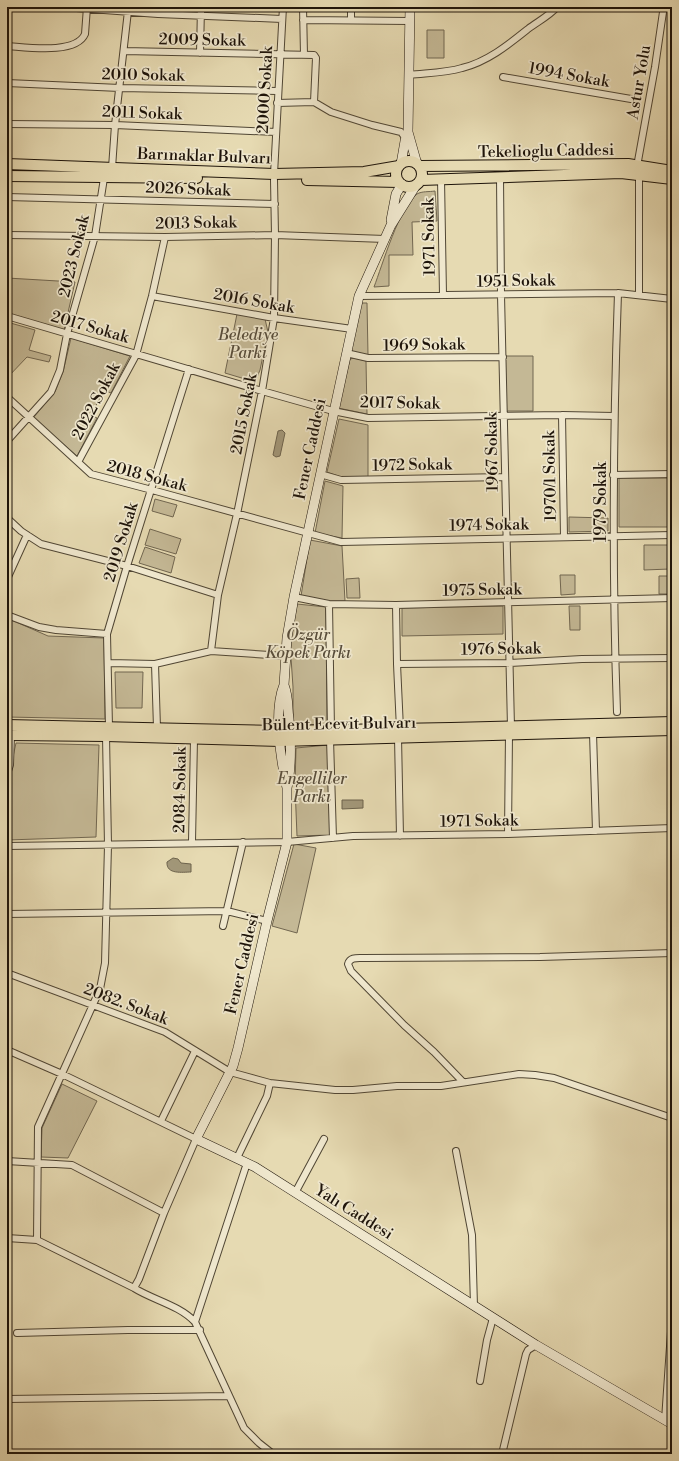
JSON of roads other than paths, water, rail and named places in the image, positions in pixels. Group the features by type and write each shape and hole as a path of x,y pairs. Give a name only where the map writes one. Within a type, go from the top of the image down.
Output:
{"main road":[{"path":"409,161 418,165 422,173 418,182 408,187 400,183 396,172 400,165 409,161"},
{"name":"Barınaklar Bulvarı","path":"7,164 400,183"},
{"name":"Tekelioglu Caddesi","path":"418,165 628,164 672,171"},
{"name":"Barınaklar Bulvarı","path":"7,176 39,175 104,178 274,177 364,172 400,165"},
{"name":"Tekelioglu Caddesi","path":"418,182 441,179 500,176 621,173 672,179"},
{"name":"Bülent Ecevit Bulvarı","path":"7,725 194,738 510,731 672,722"},
{"name":"Bülent Ecevit Bulvarı","path":"10,737 157,728 280,736"},
{"name":"Bülent Ecevit Bulvarı","path":"510,731 593,733 672,730"}],"street":[{"path":"63,7 129,9 201,16 282,19"},
{"path":"7,46 50,48 72,46 83,38 87,7"},
{"path":"200,53 201,7"},
{"name":"2000 Sokak","path":"274,177 277,91 283,7"},
{"path":"303,7 304,55 314,56 316,58 314,102"},
{"path":"351,7 351,20"},
{"path":"400,165 406,136 410,75 410,7"},
{"path":"410,75 462,69 478,62 506,46 536,23 552,13 557,7"},
{"name":"Astur Yolu","path":"638,161 655,67 663,12 666,7"},
{"path":"112,168 115,125 129,9"},
{"path":"303,20 410,21"},
{"name":"2009 Sokak","path":"124,52 304,55"},
{"name":"1994 Sokak","path":"503,77 631,100"},
{"name":"2010 Sokak","path":"7,83 120,88 277,91"},
{"path":"277,103 314,102 331,112 372,126 400,132 406,136 418,165"},
{"name":"2011 Sokak","path":"7,124 115,125 276,132"},
{"path":"639,174 639,295"},
{"name":"1967 Sokak","path":"500,176 502,357 510,663 508,834"},
{"name":"2015 Sokak","path":"210,651 218,595 237,514 262,391 274,318 276,235 274,177"},
{"name":"2023 Sokak","path":"7,441 51,392 60,370 67,334 94,236 104,178"},
{"name":"1971 Sokak","path":"441,179 443,295"},
{"path":"391,225 418,182"},
{"path":"391,225 396,194 400,183"},
{"name":"2026 Sokak","path":"7,197 275,204"},
{"name":"Fener Caddesi","path":"196,1138 230,1072 238,1048 287,842 287,788 290,771 291,735 288,695 284,685 285,656 294,597 359,296 391,225"},
{"name":"2013 Sokak","path":"7,235 165,237 276,235 385,239"},
{"name":"2022 Sokak","path":"78,462 136,354 152,296 165,237"},
{"name":"1951 Sokak","path":"359,296 618,293 672,299"},
{"name":"1979 Sokak","path":"617,712 613,475 618,293"},
{"name":"2016 Sokak","path":"152,296 274,318 352,329"},
{"name":"2017 Sokak","path":"7,316 262,391 333,411 368,418 562,415 614,416"},
{"name":"1969 Sokak","path":"346,353 368,358 502,357"},
{"name":"2019 Sokak","path":"37,1240 38,1127 100,989 105,963 108,844 108,634 127,566 189,369"},
{"name":"2018 Sokak","path":"7,398 91,474 307,532"},
{"name":"1970/1 Sokak","path":"562,415 564,536"},
{"name":"1972 Sokak","path":"320,474 341,480 505,477"},
{"path":"613,475 672,474"},
{"path":"7,518 21,531 41,544 127,566 218,595"},
{"name":"1974 Sokak","path":"307,532 341,542 672,534"},
{"path":"7,579 27,535"},
{"name":"1975 Sokak","path":"294,597 329,604 396,605 672,598"},
{"path":"329,604 333,838"},
{"path":"396,605 400,836"},
{"path":"7,615 39,627 56,630 108,634"},
{"path":"109,664 155,664 210,651 285,656"},
{"name":"1976 Sokak","path":"397,664 510,663 672,658"},
{"path":"155,664 157,728"},
{"name":"Fener Caddesi","path":"284,685 281,691 278,721 287,788"},
{"path":"593,733 596,831"},
{"path":"7,774 10,765 10,737"},
{"name":"2084 Sokak","path":"192,842 194,738"},
{"name":"1971 Sokak","path":"7,846 192,842 287,842 333,838 672,828"},
{"path":"223,926 243,842"},
{"path":"7,914 227,911 267,921"},
{"path":"463,1082 434,1052 404,1026 351,971 348,964 349,961 352,959 363,958 540,957 672,953"},
{"name":"2082. Sokak","path":"7,974 93,1004 165,1032 230,1072 270,1084 335,1090 353,1090 397,1086 441,1086 519,1074 535,1074 554,1078 672,1118"},
{"name":"Yalı Caddesi","path":"7,1050 62,1074 247,1163 536,1345 668,1422"},
{"path":"161,1121 195,1051"},
{"path":"237,1158 267,1096 270,1084"},
{"path":"134,1288 196,1138"},
{"path":"295,1193 324,1139"},
{"path":"456,1151 472,1235 474,1306"},
{"path":"7,1161 72,1165 164,1213"},
{"path":"195,1322 247,1163"},
{"path":"7,1238 37,1240 134,1288 141,1293 180,1310 191,1317 200,1330 244,1428 258,1443 273,1454"},
{"path":"668,1422 672,1317"},
{"path":"480,1381 487,1340 493,1318"},
{"path":"17,1334 128,1330 200,1330"},
{"path":"503,1450 526,1354 528,1350 536,1345"},
{"path":"7,1399 229,1396"}],"park label":[{"name":"Belediye Parkı","path":"248,344"},
{"name":"Özgür Köpek Parkı","path":"308,644"},
{"name":"Engelliler Parkı","path":"312,788"}]}
